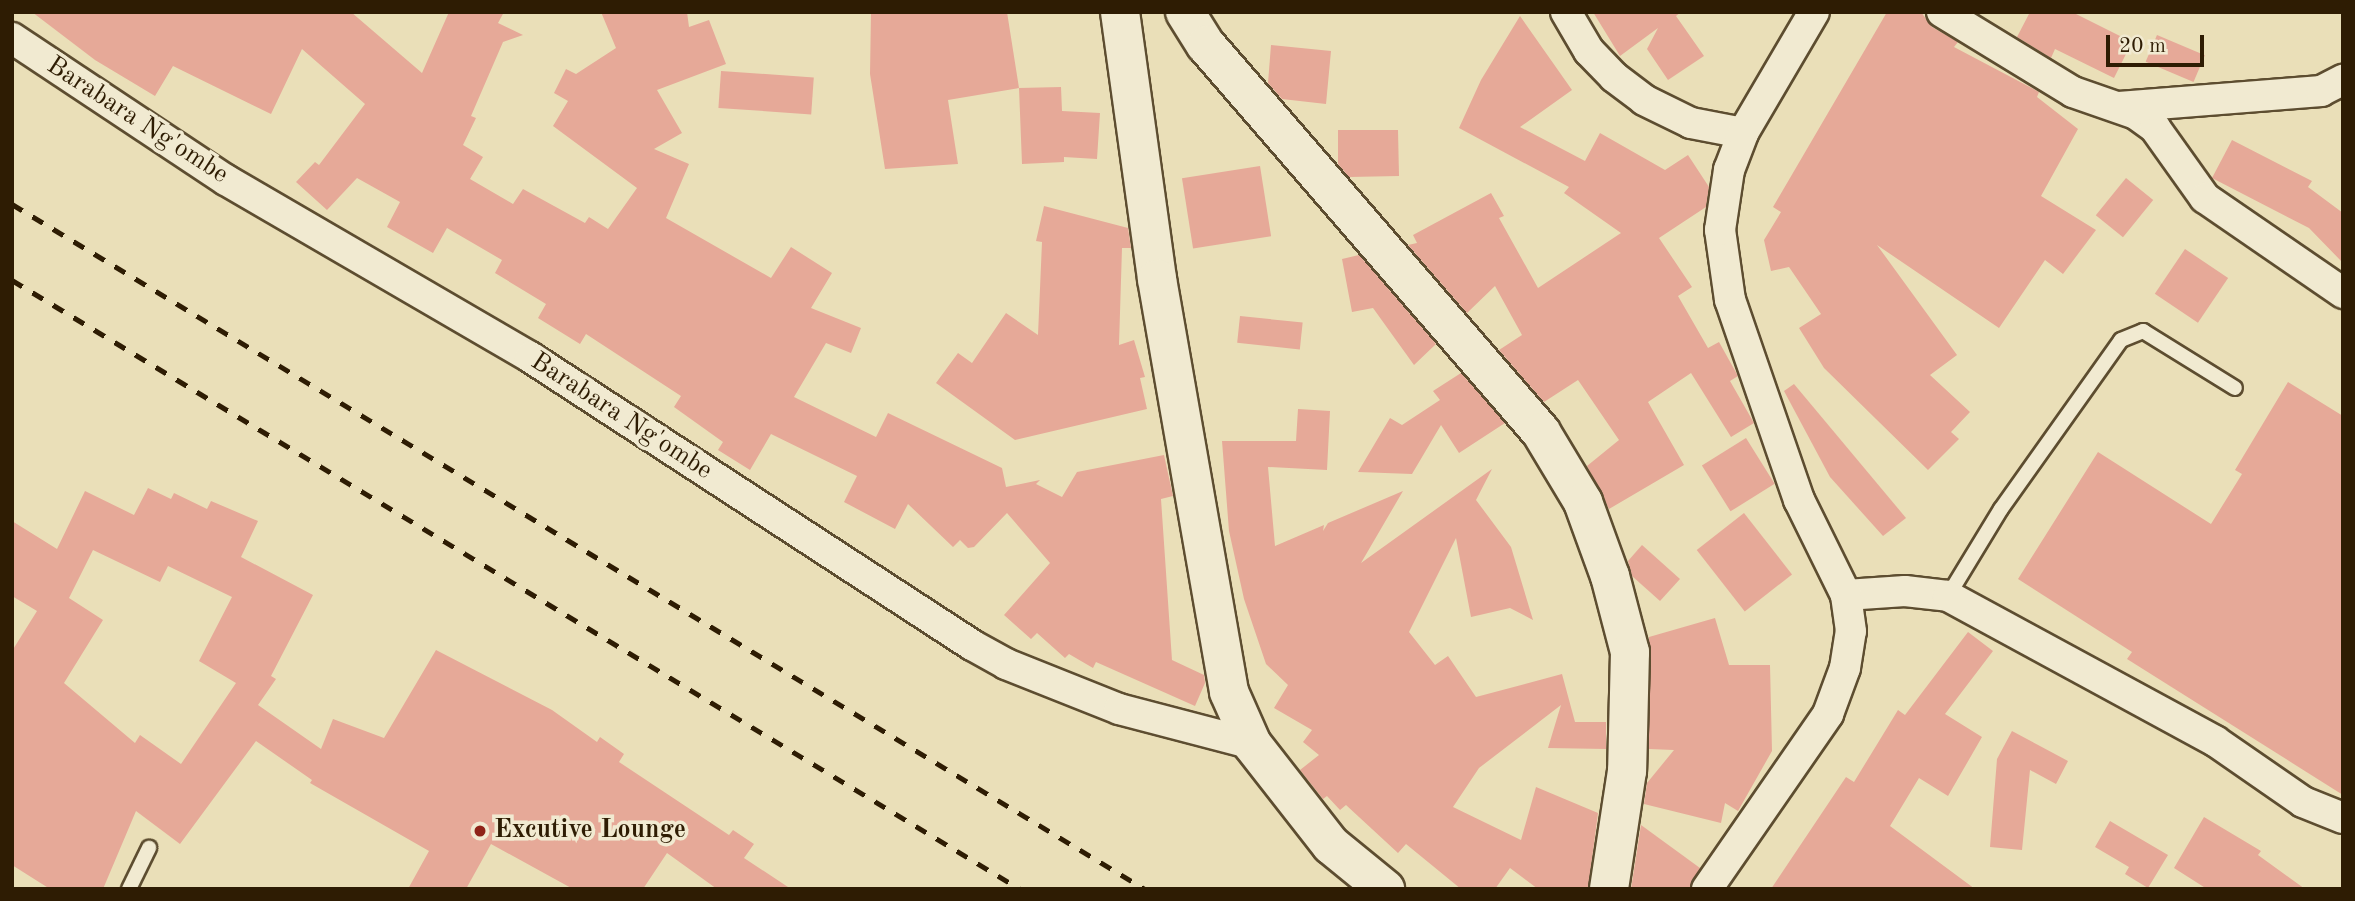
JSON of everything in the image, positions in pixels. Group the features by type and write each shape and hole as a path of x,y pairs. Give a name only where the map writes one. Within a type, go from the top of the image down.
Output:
{"main road":[{"path":"1120,12 1157,279 1229,692 1252,744 1331,845 1385,889"},
{"path":"1185,12 1206,45 1541,432 1583,502 1610,576 1629,652 1627,771 1609,889"}],"street":[{"path":"1566,12 1589,51 1614,78 1644,100 1691,123 1743,133"},
{"path":"1707,889 1828,714 1845,668 1851,631 1846,595 1798,500 1730,300 1720,230 1729,170 1743,133 1814,12"},
{"path":"1942,12 2073,92 2118,107 2155,128 2205,198 2343,293"},
{"name":"Barabara Ng'ombe","path":"12,38 226,180 530,357 995,658 1119,709 1252,744"},
{"path":"2118,107 2321,91 2343,80"},
{"path":"1846,595 1905,591 1948,596 2215,741 2303,802 2343,818"}],"lane":[{"path":"1948,596 2001,509 2121,340 2143,331 2235,388"},
{"path":"129,889 149,848"}],"building":[{"path":"32,12 351,12 422,73 449,12 504,12 498,23 523,35 503,42 471,116 476,118 463,145 483,157 470,179 513,204 523,189 585,223 589,217 608,229 637,188 553,126 568,101 554,93 566,69 576,74 616,48 601,12 687,12 689,27 709,20 726,64 657,90 682,133 654,149 689,164 666,218 771,278 791,247 832,273 811,308 861,328 851,353 826,343 794,397 876,437 888,413 1002,468 1006,487 1040,480 1036,484 1062,497 1077,472 1164,455 1173,496 1161,499 1172,660 1204,675 1205,683 1195,706 1096,662 1093,668 1069,654 1065,658 1037,633 1031,639 1004,615 1050,563 1007,513 974,547 968,548 960,540 953,547 908,504 895,529 844,502 857,476 771,434 750,470 718,450 723,442 674,407 681,396 586,334 580,344 538,318 546,304 495,273 502,260 447,228 433,253 387,227 400,202 357,178 327,210 296,182 315,162 319,165 365,104 302,49 271,114 173,66 155,96 95,60"},
{"path":"871,12 1007,12 1019,88 948,100 958,164 885,169 870,74"},
{"path":"1593,12 1681,12 1676,16 1704,56 1668,80 1647,49 1658,28 1620,56"},
{"path":"1887,12 1921,12 1932,27 1958,42 1954,47 2039,92 2037,97 2078,129 2041,196 2096,230 2063,274 2045,260 1999,328 1877,245 1957,355 1930,375 1970,412 1951,432 1959,439 1928,470 1824,368 1799,328 1821,314 1789,267 1771,271 1764,240 1781,212 1773,207"},
{"path":"2030,12 2072,12 2132,42 2114,78 2055,49 2051,58 2017,37"},
{"path":"1520,16 1572,90 1520,127 1585,161 1600,133 1665,170 1688,155 1709,187 1706,207 1659,238 1692,287 1678,296 1708,348 1719,342 1738,376 1730,381 1754,423 1731,437 1691,373 1648,402 1684,465 1609,509 1587,466 1619,440 1578,380 1544,402 1499,350 1522,335 1495,286 1467,313 1408,245 1417,243 1413,235 1491,193 1504,216 1499,218 1538,288 1621,233 1564,193 1569,187 1459,128 1481,80"},
{"path":"2157,35 2205,55 2194,82 2146,62"},
{"path":"1271,45 1331,51 1326,104 1282,99 1268,83"},
{"path":"721,71 814,77 811,114 718,108"},
{"path":"1061,87 1062,111 1100,113 1097,159 1064,157 1064,162 1022,164 1019,88"},
{"path":"1338,130 1398,130 1399,176 1349,177 1338,164"},
{"path":"2232,140 2312,181 2308,187 2343,213 2343,263 2309,228 2212,178"},
{"path":"1260,166 1271,236 1193,248 1182,178"},
{"path":"2126,178 2153,200 2123,237 2096,215"},
{"path":"1044,206 1128,228 1131,248 1122,248 1119,345 1134,340 1145,377 1140,378 1147,409 1015,440 936,383 958,353 972,363 1006,313 1038,335 1042,242 1036,241"},
{"path":"2185,249 2228,278 2198,323 2155,294"},
{"path":"1359,255 1436,344 1414,365 1373,308 1352,312 1342,259"},
{"path":"1240,316 1303,323 1300,349 1237,343"},
{"path":"1461,373 1505,423 1459,453 1441,425 1412,474 1358,472 1390,418 1402,425 1440,400 1433,391"},
{"path":"2288,382 2343,416 2343,795 2127,659 2132,652 2018,579 2098,452 2211,524 2242,474 2235,470"},
{"path":"1794,384 1906,518 1883,536 1830,477 1784,391"},
{"path":"1298,409 1330,411 1327,470 1268,467 1275,546 1324,525 1323,531 1328,523 1403,491 1361,563 1492,469 1476,500 1511,547 1533,620 1510,608 1471,617 1456,538 1409,632 1435,665 1448,656 1476,697 1562,674 1575,722 1606,722 1606,749 1548,748 1561,705 1479,768 1453,807 1521,840 1536,787 1598,813 1588,889 1538,889 1510,868 1495,889 1461,889 1406,844 1398,853 1346,805 1340,810 1327,796 1323,799 1300,770 1319,755 1303,742 1312,730 1274,708 1288,685 1266,664 1244,599 1229,531 1222,441 1296,441"},
{"path":"1746,438 1775,484 1731,511 1702,466"},
{"path":"148,488 171,499 174,493 207,509 211,501 258,521 241,557 313,595 271,676 276,679 258,705 321,749 333,719 384,738 436,650 552,710 597,742 600,737 624,754 619,762 729,835 733,830 754,844 744,858 791,889 717,889 667,853 643,889 573,889 491,844 466,889 408,889 429,851 310,783 312,780 256,741 180,844 136,811 103,889 50,889 12,865 12,651 37,611 12,596 12,521 57,549 85,491 134,515","holes":["93,550 160,582 168,566 232,597 199,661 236,683 181,764 140,735 135,743 64,683 103,620 69,598"]},
{"path":"1744,513 1792,574 1745,611 1697,550"},
{"path":"1642,545 1680,579 1660,601 1632,576 1628,561"},
{"path":"1715,618 1729,665 1770,665 1772,751 1738,811 1725,803 1721,823 1644,804 1647,783 1674,750 1649,749 1649,637"},
{"path":"1968,632 1993,651 1945,714 1982,737 1948,796 1919,778 1890,826 1975,889 1771,889 1846,777 1854,782 1898,710 1905,715"},
{"path":"2012,731 2068,761 2056,784 2030,770 2022,850 1990,847 1997,759"},
{"path":"2204,817 2261,851 2258,855 2305,889 2207,889 2174,868"},
{"path":"2110,821 2168,855 2148,888 2125,874 2129,867 2095,847"},
{"path":"1641,825 1700,868 1690,889 1631,889"}],"railway":[{"path":"12,204 1145,889"},
{"path":"12,280 1020,889"}],"place":[{"name":"Excutive Lounge","path":"480,831"}]}
